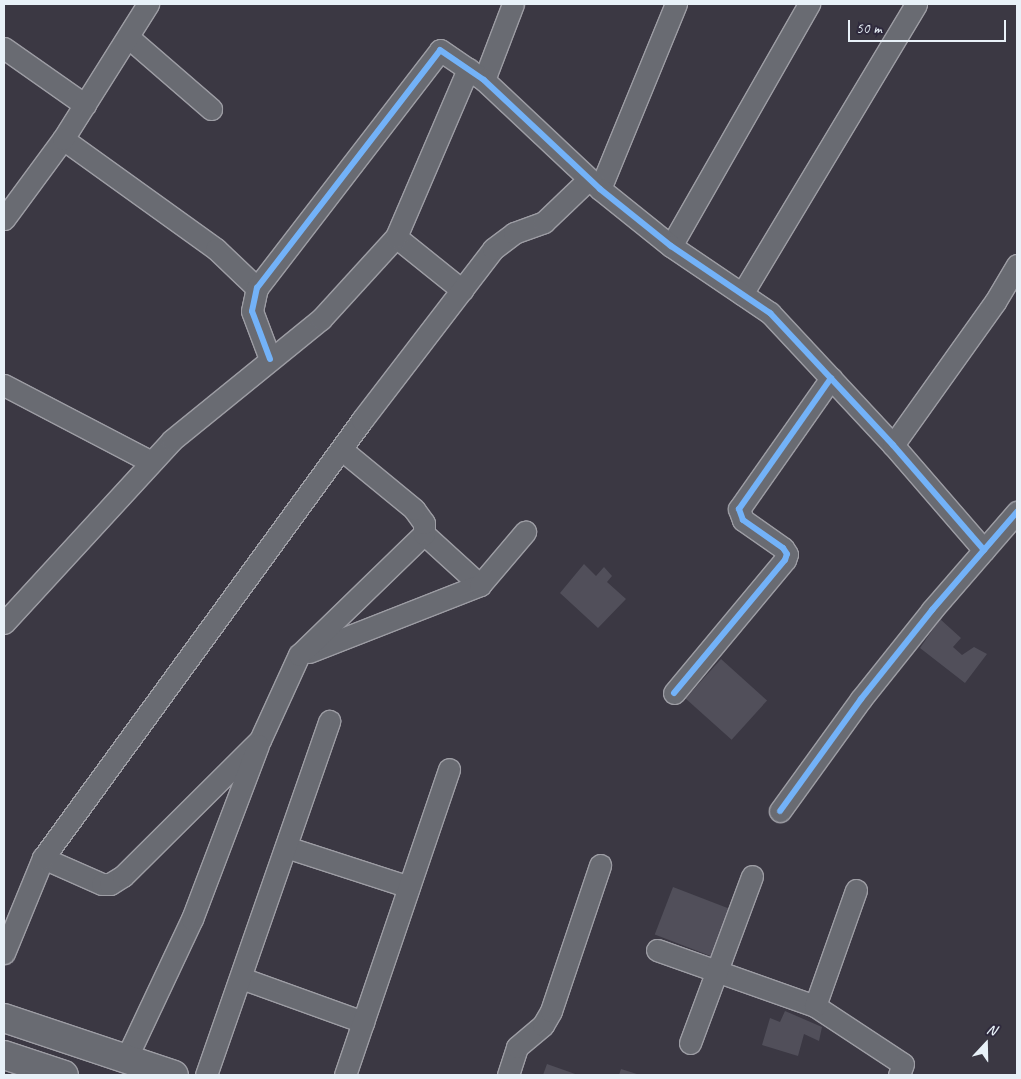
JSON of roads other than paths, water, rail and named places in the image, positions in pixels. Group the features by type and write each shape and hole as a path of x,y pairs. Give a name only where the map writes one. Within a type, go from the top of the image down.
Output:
{"highway":[{"path":"4,1018 174,1075"},
{"path":"4,1055 64,1075"}],"street":[{"path":"4,220 63,139 148,4"},
{"path":"6,617 172,440 339,302 396,237 512,4"},
{"path":"4,953 43,858 341,449 493,249 514,233 544,222 594,184 676,4"},
{"path":"671,246 809,4"},
{"path":"742,294 916,4"},
{"path":"128,37 211,109"},
{"path":"4,48 85,105"},
{"path":"270,359 252,311 257,288 440,50 476,75 594,184 671,246 770,313 893,445 984,550"},
{"path":"63,139 216,249 257,288"},
{"path":"396,237 462,290"},
{"path":"893,445 995,302 1017,265"},
{"path":"674,693 785,560 787,554 783,548 743,520 739,509 831,378"},
{"path":"4,385 151,462"},
{"path":"126,1059 192,919 260,740 299,655 424,534 424,523 414,509 341,449"},
{"path":"780,811 861,699 1017,512"},
{"path":"299,655 480,585 526,532"},
{"path":"424,534 480,585"},
{"path":"206,1075 329,721"},
{"path":"43,858 110,884 123,876 260,740"},
{"path":"345,1075 449,769"},
{"path":"286,847 409,887"},
{"path":"508,1075 517,1048 543,1025 550,1011 600,866"},
{"path":"690,1043 719,971 752,876"},
{"path":"815,1006 856,890"},
{"path":"658,950 815,1006 903,1064 899,1075"},
{"path":"241,978 363,1022"}]}
